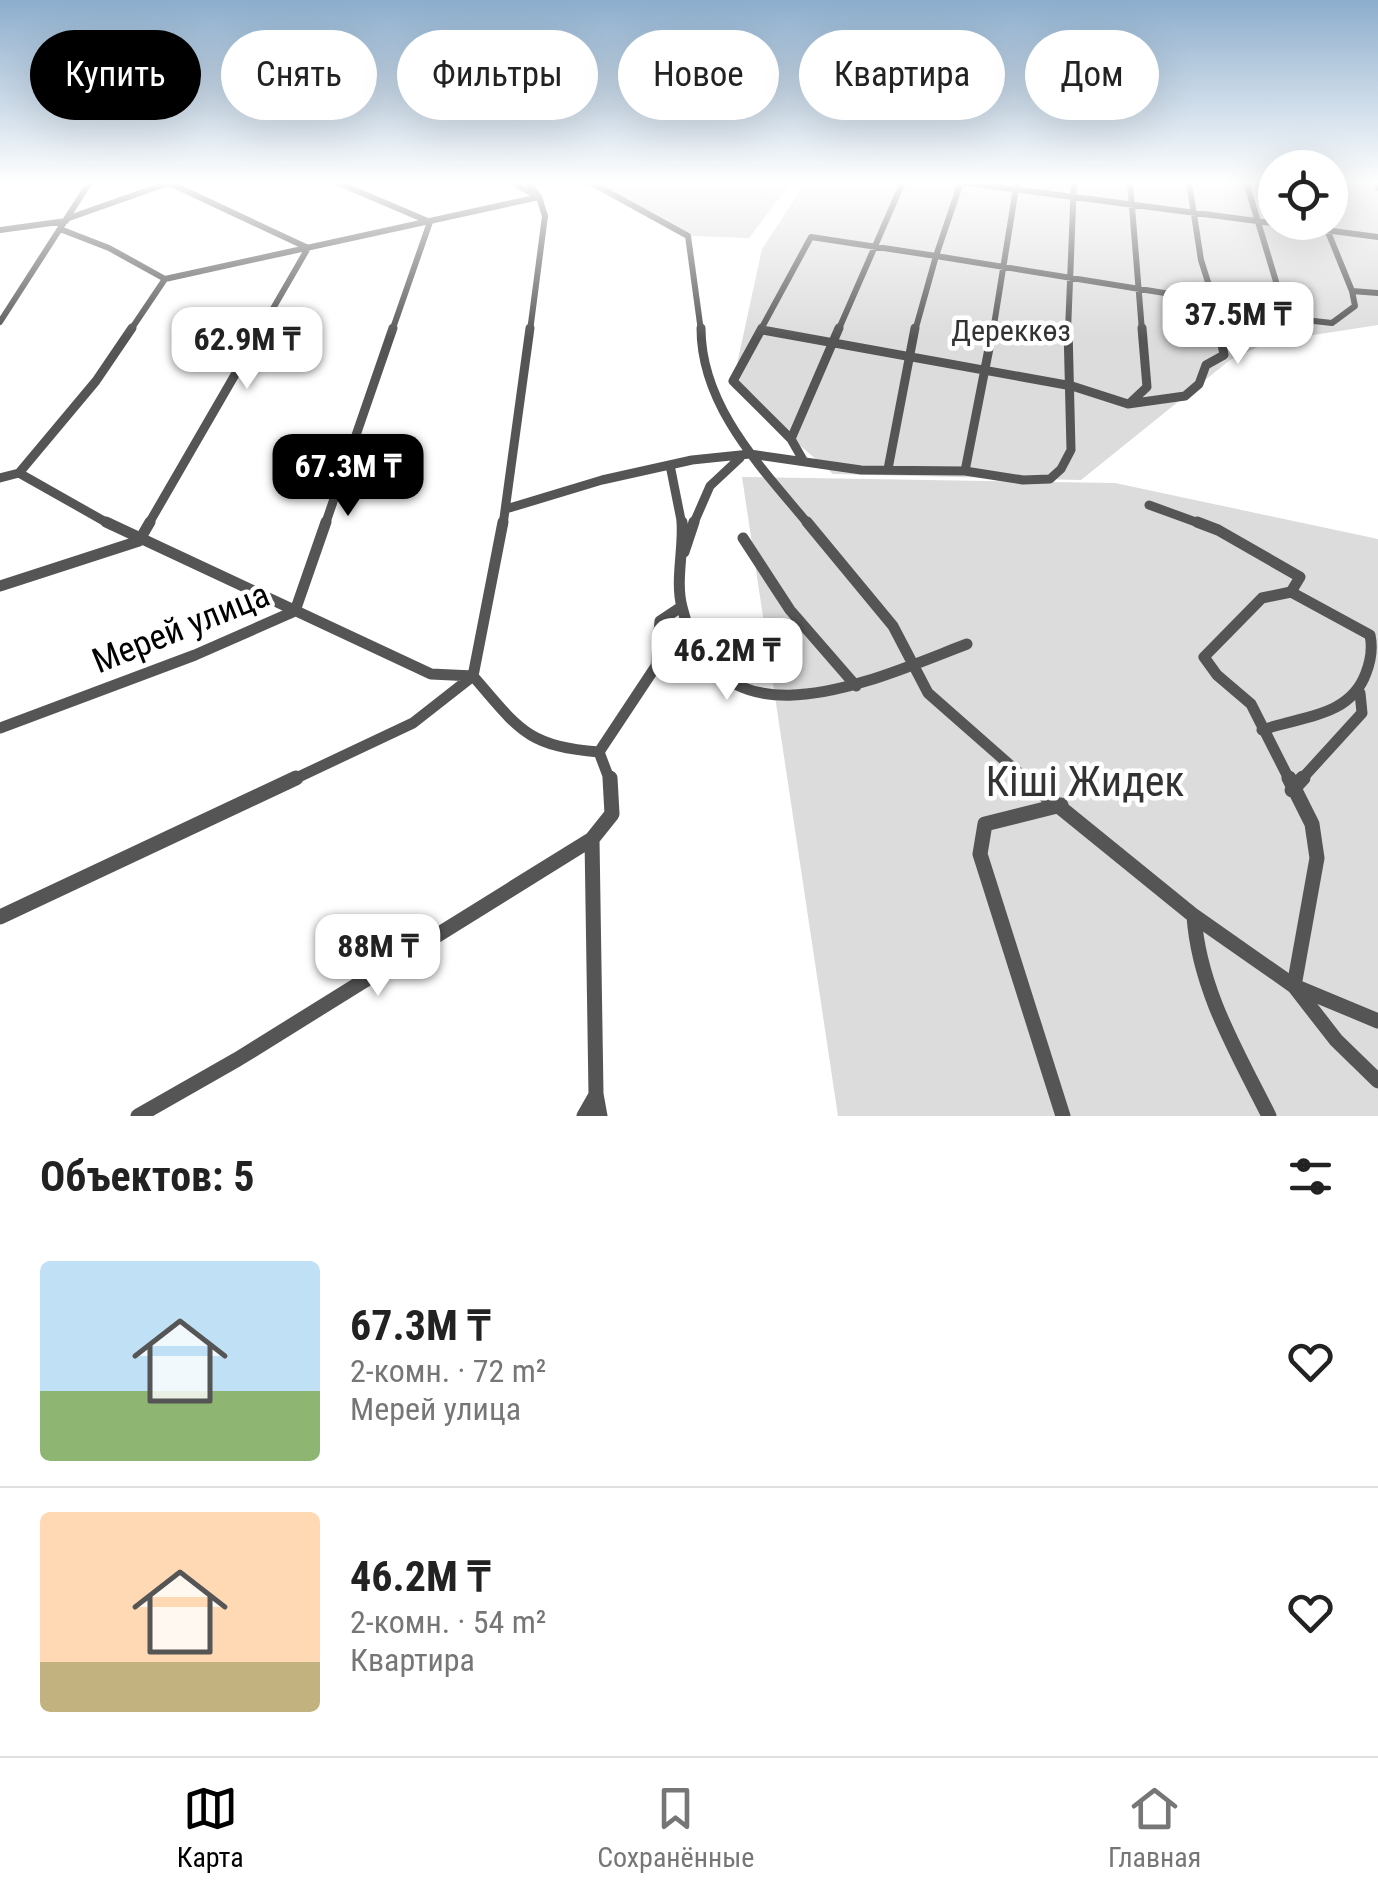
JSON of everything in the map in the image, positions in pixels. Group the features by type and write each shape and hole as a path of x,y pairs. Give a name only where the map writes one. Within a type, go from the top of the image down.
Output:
{"street":[{"path":"0,322 57,234"},
{"path":"84,234 165,280 373,234"},
{"path":"279,234 308,248"},
{"name":"Мерей улица","path":"0,728 195,656 296,611 426,234"},
{"path":"0,917 414,723 472,676 506,510 543,234"},
{"path":"685,234 688,236 702,315 701,349 712,391 750,454 893,626 928,693 1007,764 1194,916 1294,986 1378,1020"},
{"path":"790,439 881,234"},
{"path":"888,469 908,358 943,234"},
{"path":"965,471 1008,234"},
{"path":"506,510 670,465 750,454 862,470 965,471 1023,480 1050,479 1071,450 1070,234"},
{"path":"1128,404 1146,387 1134,234"},
{"path":"762,330 1072,386 1128,404 1186,396 1199,384 1206,364 1224,356 1199,234"},
{"path":"803,460 790,439 732,381 811,237 1214,300 1314,323 1344,318 1345,312 1355,306 1331,240"},
{"path":"1264,240 1287,318"},
{"path":"0,586 139,541 308,248"},
{"path":"0,478 18,473 96,381 165,280"},
{"path":"1352,291 1378,294"},
{"path":"683,556 709,488 725,465 750,454"},
{"path":"670,465 677,484 683,556 681,607 718,676 754,693 820,692 856,686 967,644"},
{"path":"18,473 139,541 431,674 472,676 516,725 553,748 599,752"},
{"path":"1149,505 1218,530 1275,560 1300,577 1291,592"},
{"path":"743,538 790,610 856,686"},
{"path":"1292,790 1362,713 1360,692 1374,637 1291,592 1262,598 1204,657 1217,676 1251,704 1292,790 1312,824 1317,858 1294,986 1336,1040 1378,1081"},
{"path":"599,752 656,666 660,621 681,607"},
{"path":"1262,730 1302,717 1337,712 1360,692"},
{"path":"138,1116 238,1059 592,838 612,814 610,776 599,752"},
{"path":"1062,805 985,824 980,854 1063,1116"},
{"path":"592,838 596,1094 600,1116"},
{"path":"1194,916 1194,941 1226,1024 1269,1116"},
{"path":"584,1116 596,1094"}],"green space":[{"path":"687,234 752,234 749,238"},
{"name":"Дереккөз","path":"772,234 1258,234 1258,240 1348,240 1348,234 1378,234 1378,325 1268,342 1230,360 1081,480 833,474 732,387 762,249"},
{"name":"Кіші Жидек","path":"742,477 1115,483 1378,539 1378,1116 838,1116"}]}
